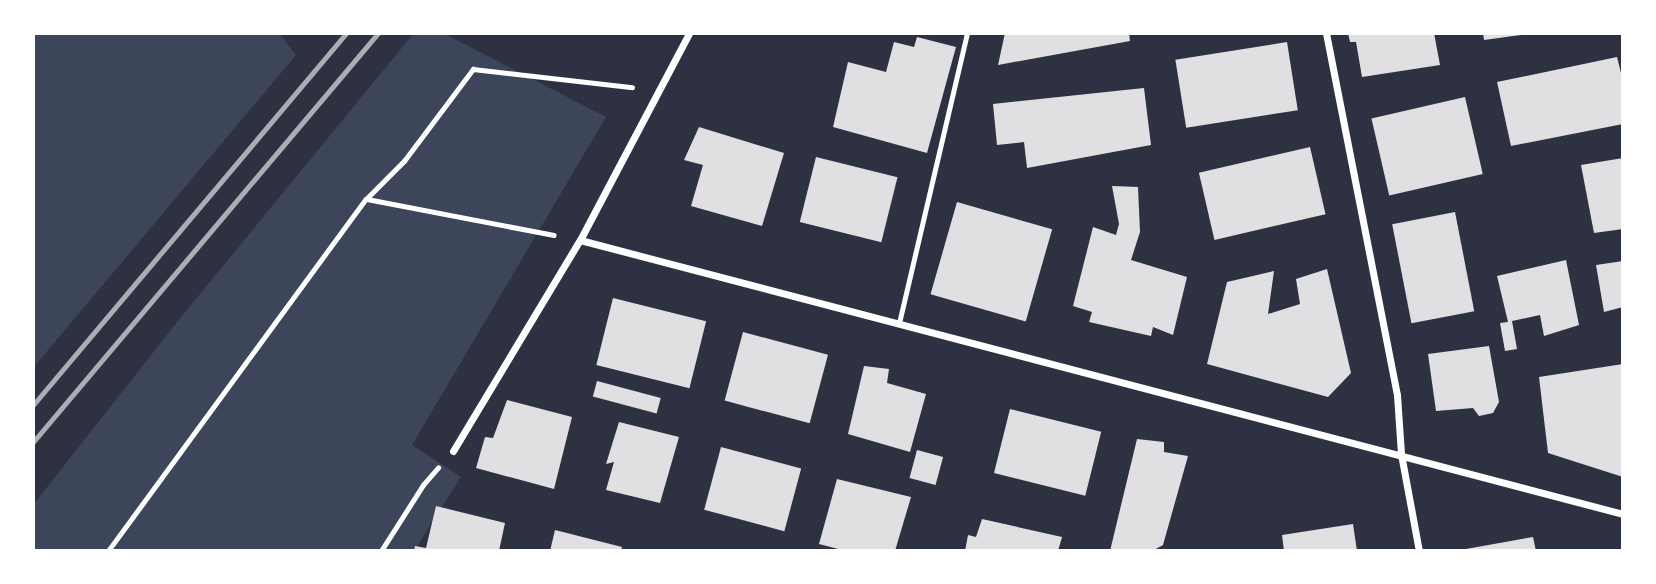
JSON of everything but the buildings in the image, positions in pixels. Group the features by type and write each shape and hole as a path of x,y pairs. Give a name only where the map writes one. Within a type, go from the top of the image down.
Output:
{"street":[{"path":"453,451 580,240 689,33"},
{"path":"1326,33 1397,395 1401,454 1419,551"},
{"path":"580,240 1623,514"}],"lane":[{"path":"899,323 967,33"}],"path":[{"path":"108,551 366,199 404,161 473,69 635,87"},
{"path":"366,199 580,240"},
{"path":"381,551 423,485 453,451"}],"shaded area":[{"path":"33,33 279,33 296,55 33,368"},
{"path":"414,33 443,33 606,117 412,445 461,477 414,551 33,551 33,505 177,322"}],"railway":[{"path":"33,405 346,33"},
{"path":"33,442 378,33"}]}
